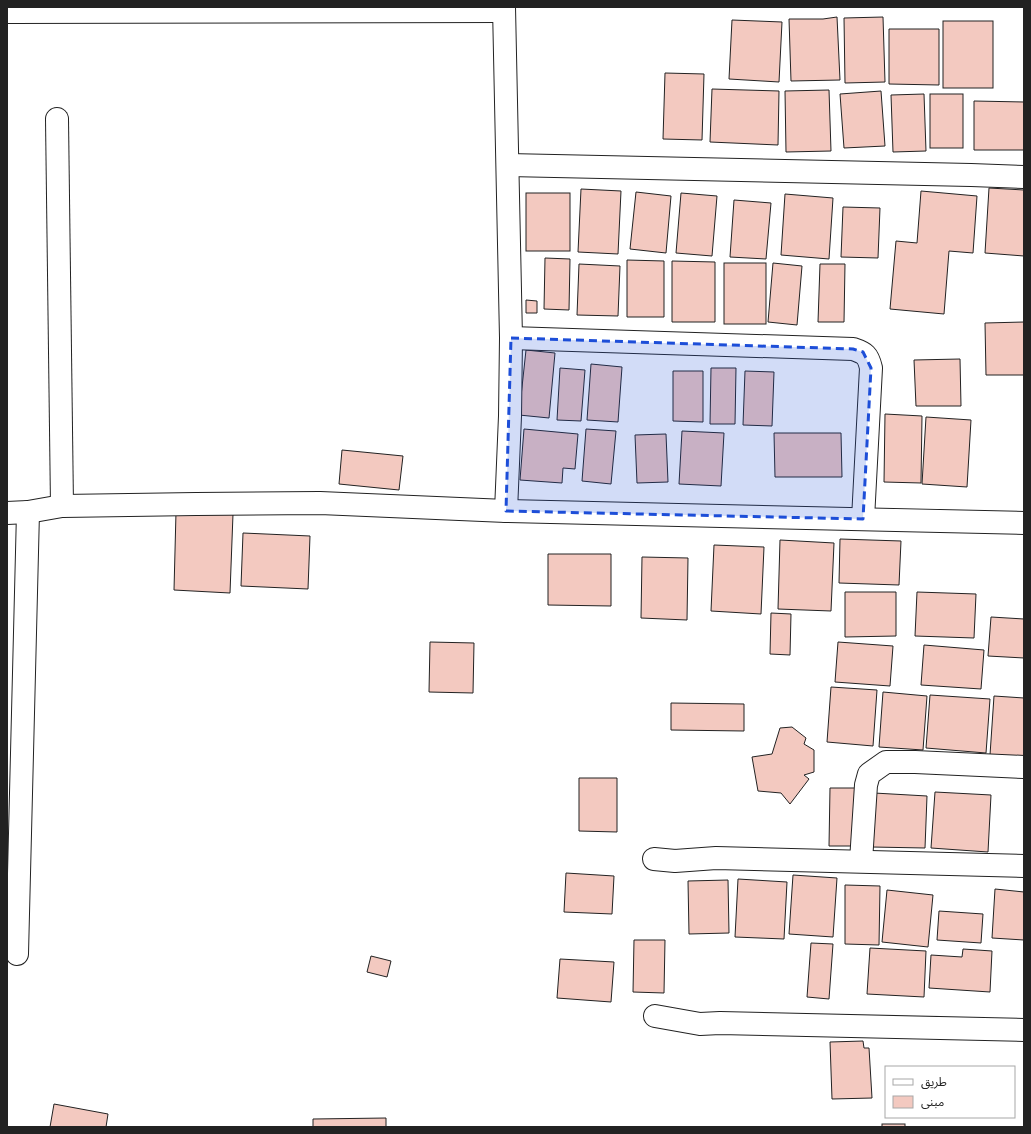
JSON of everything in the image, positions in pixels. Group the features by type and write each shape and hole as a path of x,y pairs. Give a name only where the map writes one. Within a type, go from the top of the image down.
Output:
{"street":[{"path":"7,12 504,9 512,338 506,511"},
{"path":"57,119 62,506"},
{"path":"508,165 963,174 1024,177"},
{"path":"512,338 853,349 863,352 869,359 871,368 863,519"},
{"path":"17,954 18,513 62,506 320,503 506,511 1024,523"},
{"path":"861,860 866,785 869,774 886,762 1024,767"},
{"path":"654,859 675,862 716,858 861,860 1024,866"},
{"path":"655,1016 700,1024 720,1023 1024,1030"}],"highlighted area":[{"path":"511,338 853,349 863,352 871,368 863,519 506,511"}],"building":[{"path":"837,17 840,80 791,81 789,19 823,19"},
{"path":"883,17 885,82 845,83 844,18"},
{"path":"732,20 782,22 779,82 729,79"},
{"path":"943,21 993,21 993,88 943,88"},
{"path":"889,29 939,29 939,85 889,84"},
{"path":"665,73 704,74 702,140 663,139"},
{"path":"712,89 779,91 778,145 710,142"},
{"path":"829,90 831,151 786,152 785,91"},
{"path":"881,91 885,146 844,148 840,94"},
{"path":"924,94 926,151 893,152 891,95"},
{"path":"930,94 963,94 963,148 930,148"},
{"path":"974,101 1024,102 1024,150 974,150"},
{"path":"989,188 1024,190 1024,256 985,253"},
{"path":"581,189 621,191 618,254 578,252"},
{"path":"921,191 977,196 973,253 949,251 944,314 890,309 896,241 917,243"},
{"path":"636,192 671,196 666,253 630,249"},
{"path":"526,193 570,193 570,251 526,251"},
{"path":"681,193 717,196 712,256 676,253"},
{"path":"785,194 833,198 829,259 781,255"},
{"path":"734,200 771,203 766,259 730,257"},
{"path":"843,207 880,208 878,258 841,257"},
{"path":"545,258 570,259 569,310 544,309"},
{"path":"627,260 664,261 664,317 627,317"},
{"path":"672,261 715,262 715,322 672,322"},
{"path":"724,263 766,263 766,324 724,324"},
{"path":"773,263 802,266 797,325 768,322"},
{"path":"579,264 620,266 618,316 577,315"},
{"path":"820,264 845,264 844,322 818,322"},
{"path":"526,300 537,301 537,313 526,313"},
{"path":"1024,322 1024,375 986,375 985,323"},
{"path":"526,350 555,353 549,418 519,415"},
{"path":"960,359 961,406 916,406 914,360"},
{"path":"591,364 622,367 618,422 587,420"},
{"path":"560,368 585,370 581,421 557,420"},
{"path":"711,368 736,368 735,424 710,424"},
{"path":"673,371 703,371 703,422 673,421"},
{"path":"745,371 774,372 772,426 743,425"},
{"path":"885,414 922,416 921,483 884,482"},
{"path":"926,417 971,420 967,487 922,484"},
{"path":"524,429 578,434 575,469 563,468 562,483 520,480"},
{"path":"586,429 616,431 611,484 582,481"},
{"path":"682,431 724,433 721,486 679,484"},
{"path":"774,433 841,433 842,477 775,477"},
{"path":"666,434 668,482 637,483 635,435"},
{"path":"342,450 403,456 399,490 339,484"},
{"path":"176,512 233,514 230,593 174,590"},
{"path":"243,533 310,536 308,589 241,586"},
{"path":"840,539 901,541 899,585 839,583"},
{"path":"780,540 834,543 831,611 778,609"},
{"path":"714,545 764,547 761,614 711,611"},
{"path":"548,554 611,554 611,606 548,605"},
{"path":"642,557 688,558 687,620 641,618"},
{"path":"845,592 896,592 896,636 845,637"},
{"path":"917,592 976,594 974,638 915,636"},
{"path":"771,613 791,614 790,655 770,654"},
{"path":"991,617 1024,619 1024,658 988,656"},
{"path":"430,642 474,643 473,693 429,692"},
{"path":"838,642 893,646 890,686 835,682"},
{"path":"924,645 984,650 981,689 921,685"},
{"path":"831,687 877,690 873,746 827,742"},
{"path":"883,692 927,696 923,750 879,747"},
{"path":"930,695 990,699 986,753 926,748"},
{"path":"994,696 1024,698 1024,758 990,755"},
{"path":"671,703 744,704 744,731 671,730"},
{"path":"792,727 806,738 804,744 814,750 814,772 804,775 809,779 790,804 781,793 758,791 752,757 772,754 780,728"},
{"path":"579,778 617,778 617,832 579,831"},
{"path":"830,788 860,788 859,846 829,846"},
{"path":"935,792 991,795 988,852 931,848"},
{"path":"874,793 927,796 925,848 872,847"},
{"path":"566,873 614,876 612,914 564,912"},
{"path":"793,875 837,878 833,937 789,934"},
{"path":"738,879 787,882 784,939 735,937"},
{"path":"728,880 729,933 689,934 688,881"},
{"path":"845,885 880,886 879,945 845,944"},
{"path":"995,889 1024,892 1024,940 992,938"},
{"path":"887,890 933,895 928,947 882,942"},
{"path":"939,911 983,914 981,943 937,940"},
{"path":"634,940 665,940 664,993 633,992"},
{"path":"811,943 833,944 829,999 807,997"},
{"path":"870,948 926,951 924,997 867,994"},
{"path":"963,949 992,951 990,992 929,988 931,955 962,957"},
{"path":"371,956 391,961 387,977 367,972"},
{"path":"560,959 614,962 611,1002 557,998"},
{"path":"863,1041 864,1048 869,1048 872,1098 832,1099 830,1042"},
{"path":"54,1104 108,1114 106,1127 50,1127"},
{"path":"386,1118 386,1127 313,1127 313,1119"},
{"path":"882,1124 905,1124 905,1127 882,1127"}]}
